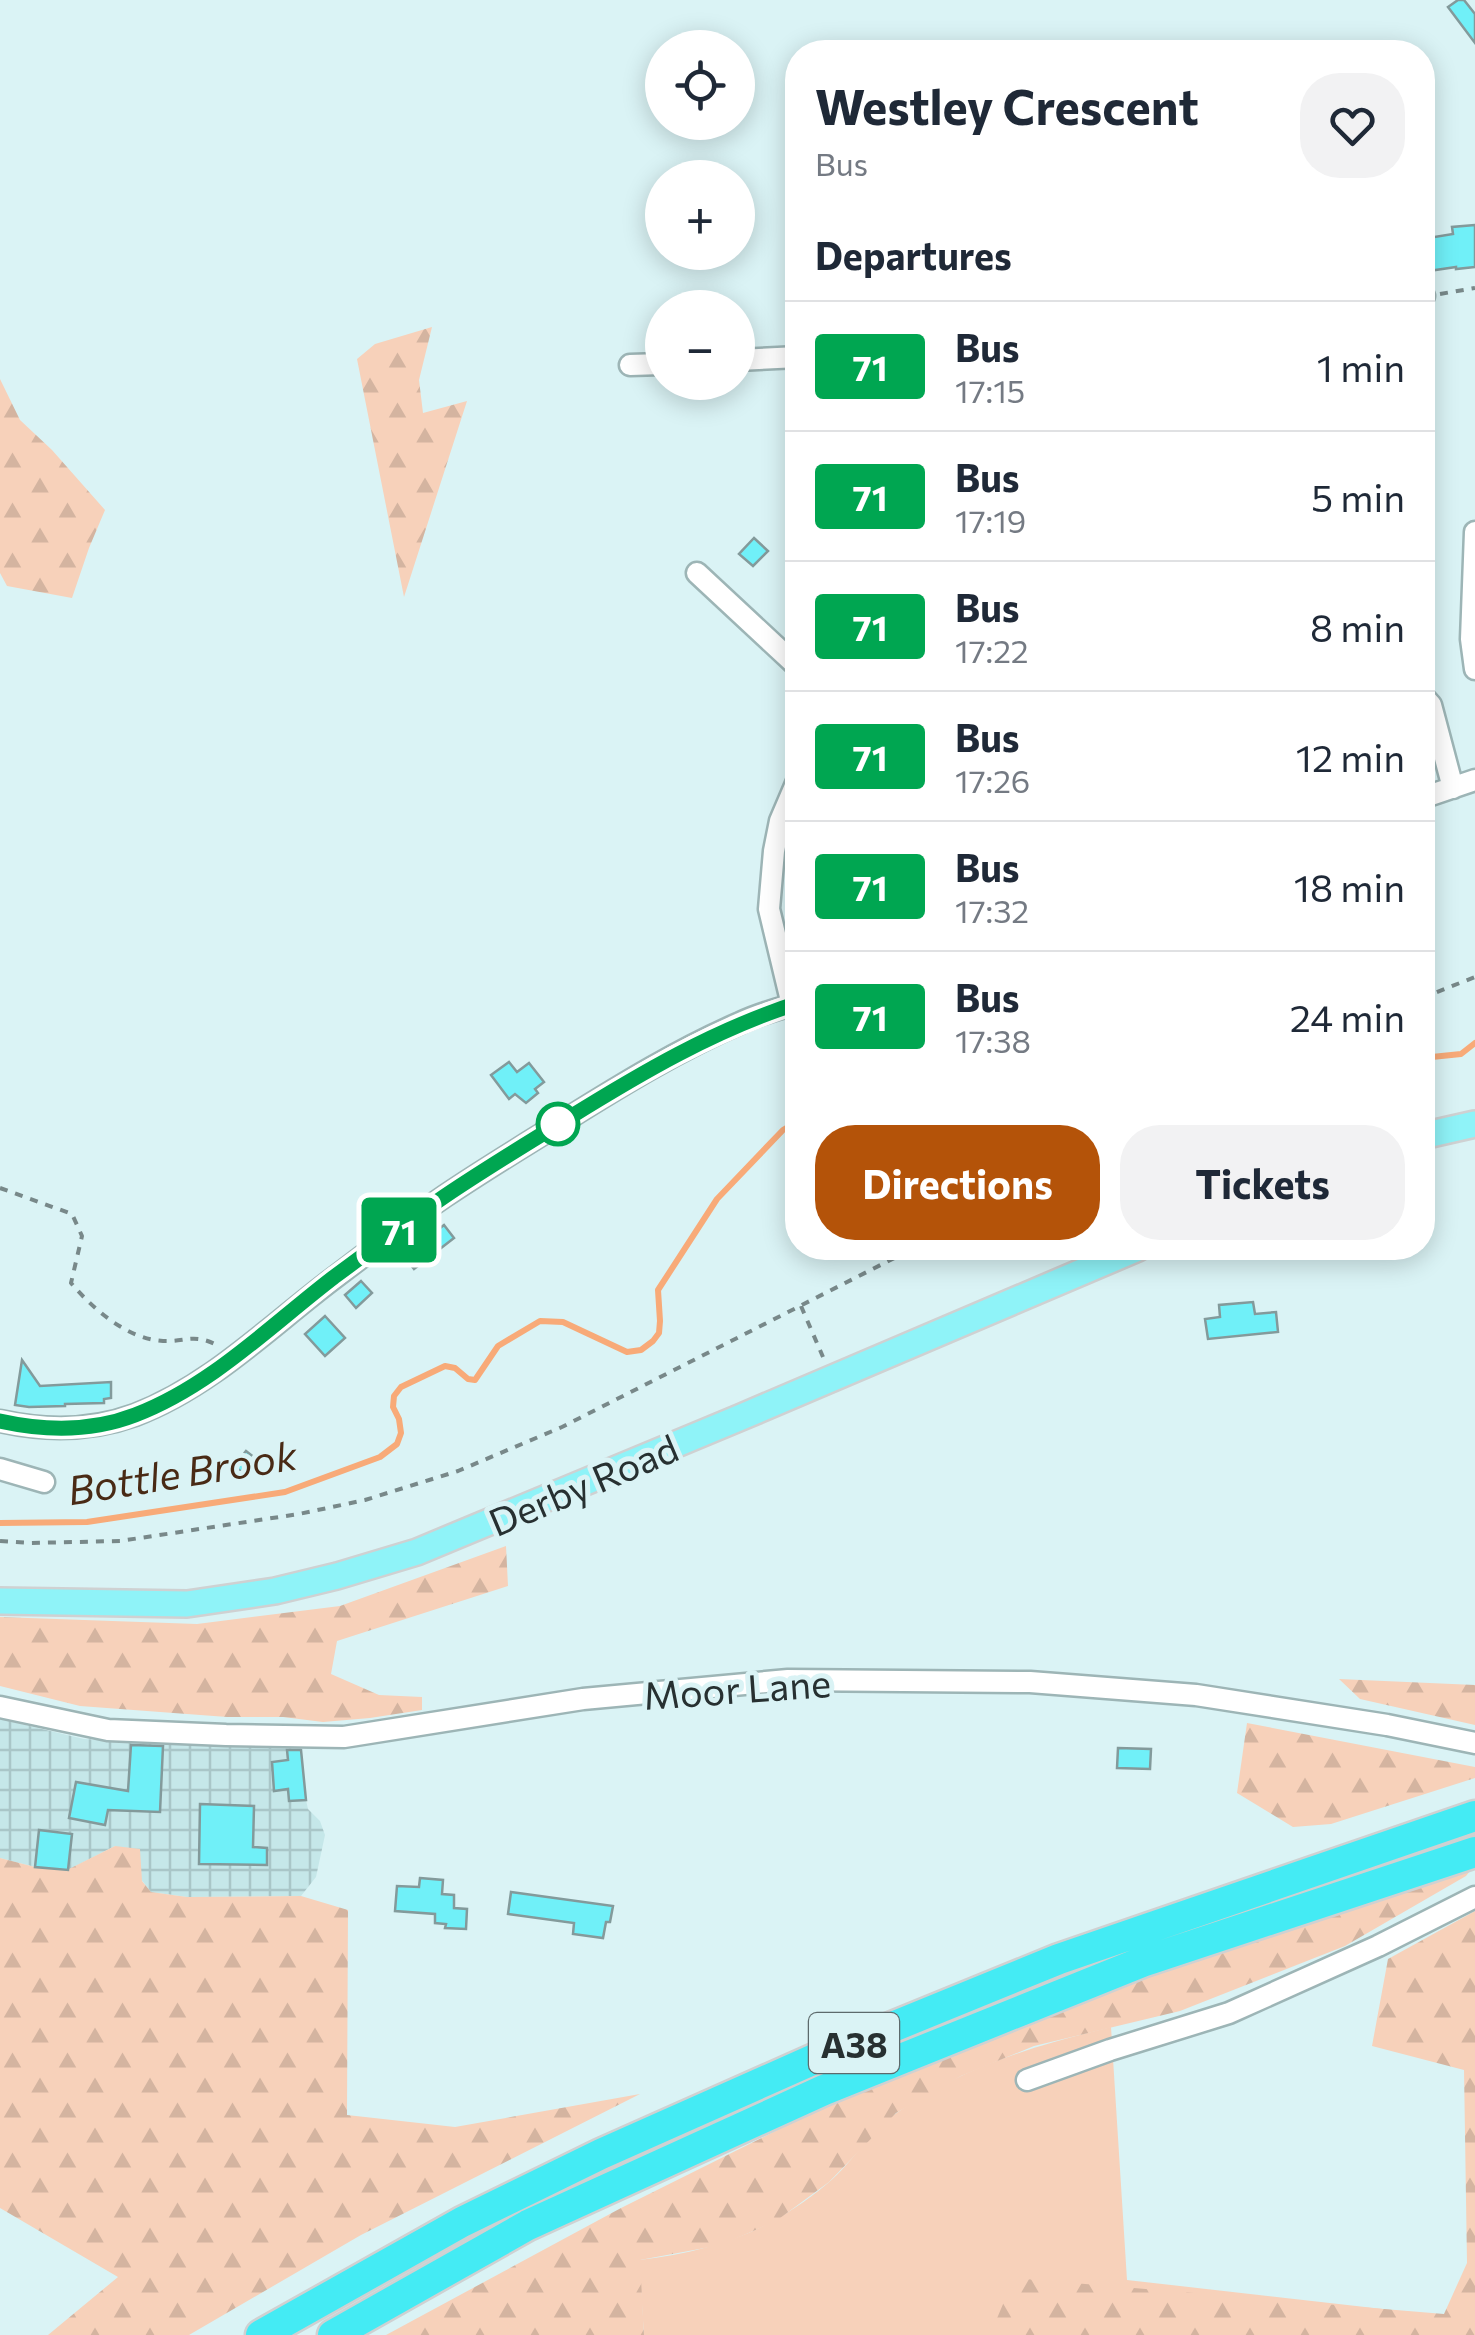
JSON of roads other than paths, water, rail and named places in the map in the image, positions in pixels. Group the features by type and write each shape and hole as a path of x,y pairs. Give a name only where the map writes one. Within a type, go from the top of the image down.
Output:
{"highway":[{"name":"A38","path":"261,2335 462,2222 600,2154 820,2057 1058,1960 1475,1816"},
{"name":"A38","path":"334,2335 528,2225 824,2090 1142,1962 1475,1852"}],"main road":[{"path":"1435,1133 1475,1124"},
{"name":"Derby Road","path":"0,1601 187,1604 276,1591 417,1552 1110,1260"}],"street":[{"path":"755,359 785,358"},
{"path":"1475,532 1471,639 1475,669"},
{"path":"697,573 785,656"},
{"path":"1435,720 1453,788"},
{"path":"1435,794 1475,780"},
{"path":"785,810 774,852 770,909 785,966"},
{"path":"0,1421 34,1428 82,1427 138,1414 182,1394 330,1280 444,1197 517,1150 683,1050 743,1021 785,1007"},
{"path":"0,1469 44,1482"},
{"name":"Moor Lane","path":"0,1707 108,1730 344,1737 583,1699 788,1680 1030,1682 1196,1695 1475,1743"},
{"path":"1027,2080 1229,2013 1378,1946 1475,1896"}],"waterway":[{"name":"Bottle Brook","path":"1435,1057 1461,1054 1475,1043"},
{"name":"Bottle Brook","path":"0,1523 87,1522 285,1492 380,1457 397,1444 401,1433 393,1407 394,1396 401,1387 445,1366 475,1380 498,1346 540,1321 563,1322 627,1352 641,1350 659,1333 658,1290 717,1199 785,1129"}]}
